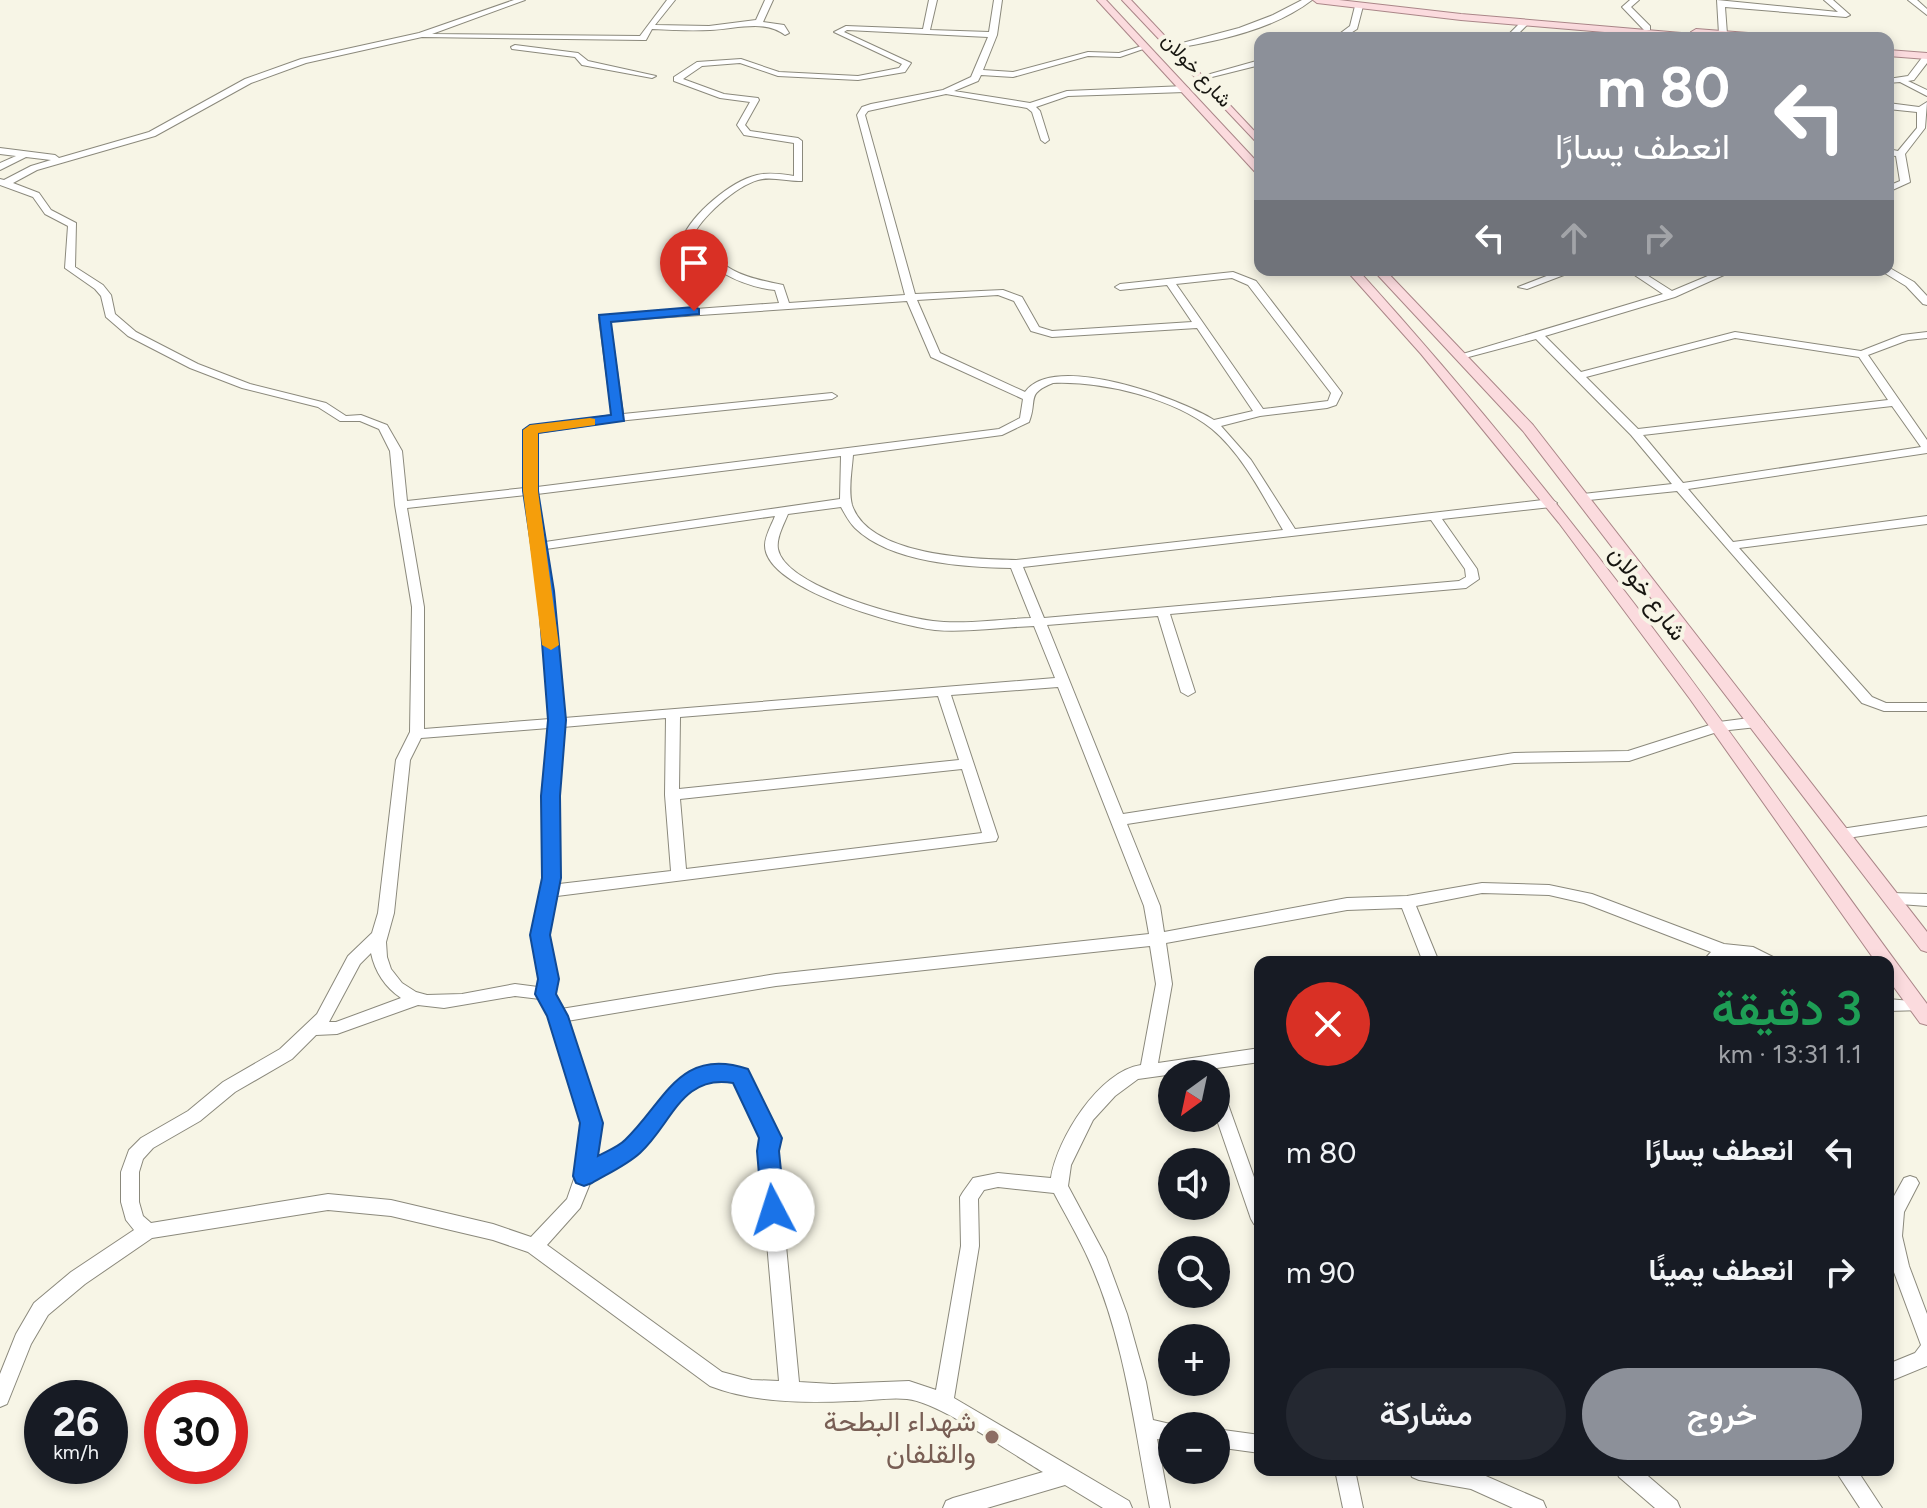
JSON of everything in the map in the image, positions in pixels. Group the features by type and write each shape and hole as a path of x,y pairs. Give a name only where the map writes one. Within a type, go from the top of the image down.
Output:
{"main road":[{"name":"شارع خولان","path":"1101,0 1254,164"},
{"name":"شارع خولان","path":"1126,0 1254,136"},
{"path":"1317,0 1619,32"},
{"path":"1450,15 1698,32"},
{"path":"1894,51 1926,57"},
{"name":"شارع خولان","path":"1357,276 1551,503 1719,727 1882,956"},
{"name":"شارع خولان","path":"1384,276 1528,428 1927,945"},
{"name":"شارع خولان","path":"1894,973 1922,1012"}],"street":[{"path":"2,182 34,168 152,134 248,81 304,61 421,35 521,0"},
{"path":"444,38 643,38 671,0"},
{"path":"649,27 709,28 759,22 769,0"},
{"path":"926,32 933,0"},
{"path":"998,0 993,35 979,72 971,82 945,92 874,106 865,109 861,115 910,295 935,355 1028,397"},
{"path":"1171,47 1205,41 1256,25 1308,0"},
{"path":"1635,0 1626,7 1647,28"},
{"path":"1778,0 1787,10"},
{"path":"1723,32 1721,2 1846,15 1828,0"},
{"path":"1912,0 1927,13"},
{"path":"1347,32 1354,27 1359,6"},
{"path":"752,23 781,27 785,33"},
{"path":"1515,32 1525,23"},
{"path":"785,305 779,287 753,286 722,271 687,239 688,231 721,199 755,178 799,179 798,141 747,133 741,125 755,100 723,96 677,79 700,64 741,61 778,74 858,78 902,70 907,63 838,32 846,28 993,35"},
{"path":"421,35 578,55 585,63 652,76"},
{"path":"979,72 1013,75 1088,54 1120,55 1145,47"},
{"path":"1904,82 1926,57"},
{"path":"1200,78 1254,64"},
{"path":"1894,81 1904,82 1927,93"},
{"path":"945,92 1030,106 1067,94 1185,89"},
{"path":"1030,106 1036,111 1045,140"},
{"path":"1894,106 1924,107 1921,128 1900,154 1905,182 1894,187"},
{"path":"0,151 22,156 67,158"},
{"path":"1894,153 1900,154"},
{"path":"0,167 22,156"},
{"path":"2,182 36,195 48,212 73,225 70,268 99,287 106,295 110,315 132,334 211,374 322,405 344,419 361,418 383,427 396,451 401,505 418,607 417,732 403,760 386,913 377,937 354,960 330,1008 274,1064 229,1087 194,1116 147,1143 135,1155 130,1172 130,1202 135,1220 148,1231"},
{"path":"1894,274 1910,284 1927,302"},
{"path":"1120,287 1233,275 1252,283 1337,393 1337,398 1323,406 1260,413 1213,424"},
{"path":"1523,287 1555,276"},
{"path":"1641,276 1671,295"},
{"path":"1461,356 1671,295 1716,276"},
{"path":"1170,282 1260,413"},
{"path":"1910,284 1927,283"},
{"path":"618,418 604,318 910,295 1011,295 1035,329 1052,334 1199,325"},
{"path":"1538,335 1635,433 1730,546 1867,700 1884,707 1927,707"},
{"path":"1578,376 1735,335 1862,354 1906,337 1927,335"},
{"path":"1583,498 1680,487 1927,449 1862,354"},
{"path":"401,505 1002,432 1025,420 1028,397 1034,387 1049,381 1092,380 1154,397 1213,424 1245,457 1290,531"},
{"path":"534,1246 574,1203 584,1176 591,1123 557,1016 545,994 548,979 540,935 550,891 550,796 557,720 531,491 530,430 832,396"},
{"path":"1635,433 1895,402"},
{"path":"847,451 846,502 864,530 885,541 946,560 971,564 1016,564 1551,503"},
{"path":"539,546 846,502"},
{"path":"783,511 771,545 776,561 822,592 907,622 936,626 1039,622 1462,585 1473,579 1471,569 1434,516"},
{"path":"1730,546 1927,520"},
{"path":"1016,564 1152,906 1164,984 1148,1071"},
{"path":"1163,611 1188,692"},
{"path":"417,732 1063,682"},
{"path":"550,891 991,837 943,691"},
{"path":"673,714 672,795 679,875"},
{"path":"1117,820 1514,758 1629,756 1719,727 1757,722"},
{"path":"672,795 967,764"},
{"path":"1841,834 1927,821"},
{"path":"557,1016 776,980 1158,939 1347,904 1407,902 1482,888 1549,890 1587,898 1723,950 1747,951 1757,956"},
{"path":"1891,899 1927,900"},
{"path":"1407,902 1429,956"},
{"path":"377,937 379,955 390,979 400,992 416,999 448,1002 483,999 517,990 545,994"},
{"path":"1716,956 1723,950"},
{"path":"311,1029 337,1028 416,999"},
{"path":"1894,1006 1922,1012"},
{"path":"1230,1063 1254,1057"},
{"path":"584,1176 632,1147 677,1091 695,1078 715,1071 741,1075 770,1138 768,1151 790,1391"},
{"path":"1158,1071 1134,1073 1109,1091 1087,1115 1062,1165 1059,1186 1097,1257 1118,1314 1160,1508"},
{"path":"1230,1132 1254,1202"},
{"path":"944,1402 970,1246 969,1197 979,1183 998,1180 1059,1186"},
{"path":"1894,1216 1910,1183"},
{"path":"0,1398 23,1340 41,1309 78,1278 148,1231 328,1202 391,1208 493,1232 534,1246 717,1380 752,1389 790,1391 909,1390 944,1402 1122,1508"},
{"path":"1894,1236 1927,1339"},
{"path":"1894,1371 1922,1359 1927,1352"},
{"path":"1145,1428 1158,1430"},
{"path":"1230,1440 1254,1443"},
{"path":"953,1508 1066,1475"},
{"path":"1346,1476 1353,1508"},
{"path":"1451,1476 1472,1480 1536,1508"},
{"path":"1633,1476 1670,1508"},
{"path":"1849,1476 1872,1508"}],"slow traffic":[{"path":"551,645 531,491 530,430 590,422"}],"place":[{"name":"شهداء البطحة والقلفان","path":"992,1437"}],"route":[{"path":"694,311 604,318 618,418 530,430 531,491 546,591 557,720 550,796 552,878 540,935 548,979 545,994 557,1016 591,1123 584,1176 632,1147 677,1091 695,1078 715,1071 741,1075 752,1092 770,1138 768,1151 773,1210"}]}
